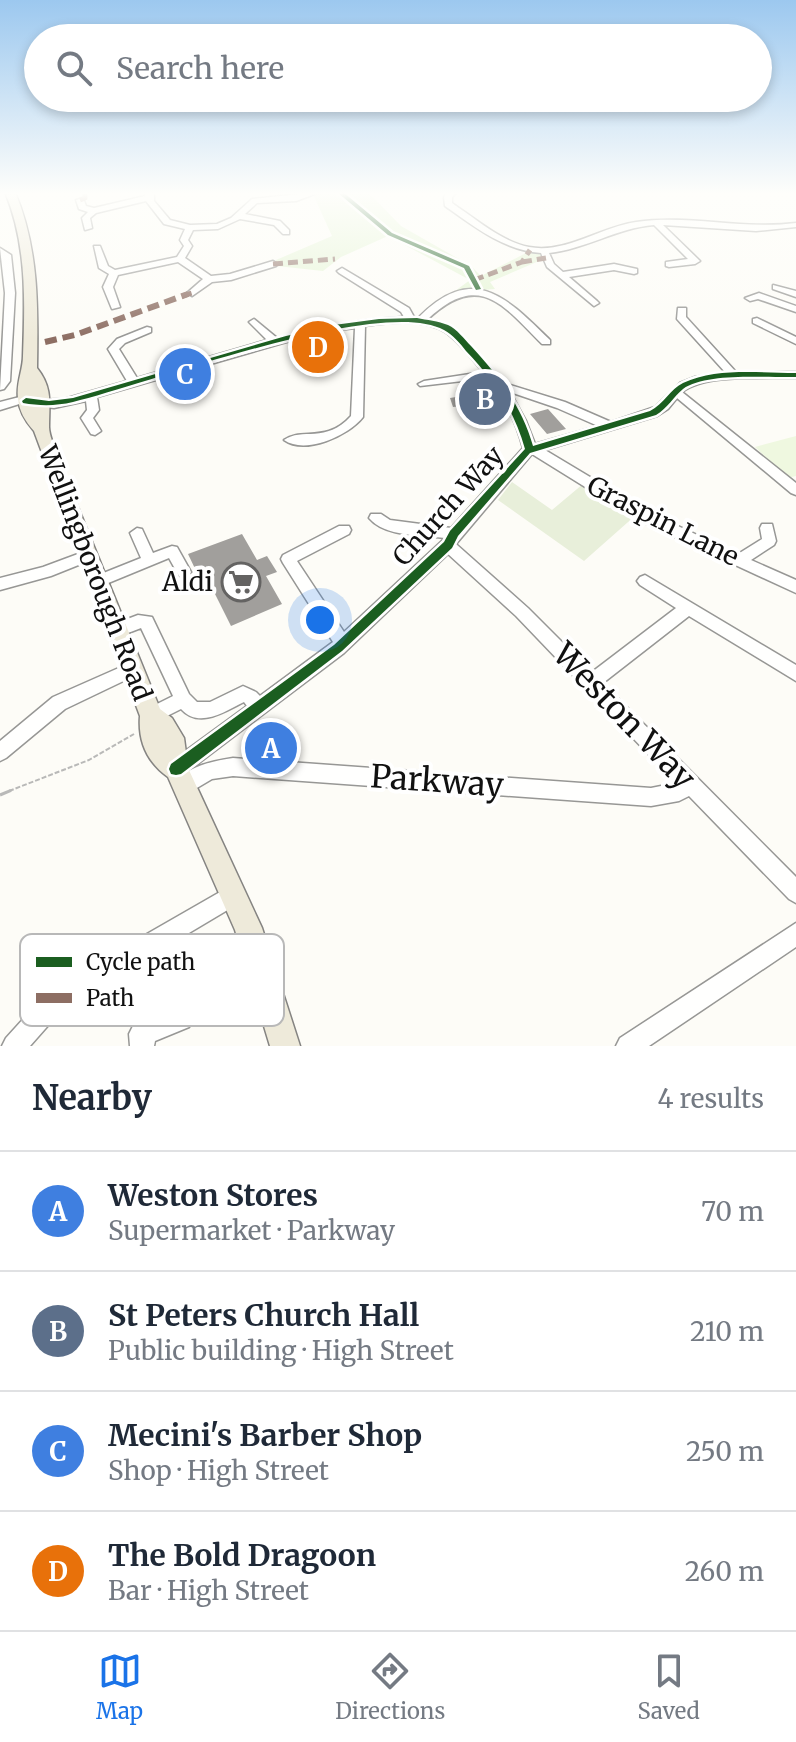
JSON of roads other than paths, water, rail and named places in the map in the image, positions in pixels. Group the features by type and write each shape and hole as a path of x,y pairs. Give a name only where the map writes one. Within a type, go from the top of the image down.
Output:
{"main road":[{"name":"Wellingborough Road","path":"25,241 30,368 25,378 41,429 130,670 145,724 161,760 180,778 249,934"},
{"name":"Wellingborough Road","path":"279,1026 285,1046"}],"street":[{"path":"90,260 99,253 104,268 114,273 180,259 188,246 185,241"},
{"path":"506,241 544,251 572,248 585,241"},
{"path":"669,264 695,261 674,241"},
{"path":"0,251 7,255 10,293 4,381 0,387"},
{"path":"544,251 550,265 594,303"},
{"path":"180,259 209,279"},
{"path":"192,293 209,279 262,270 273,264"},
{"path":"561,275 614,267 634,271"},
{"path":"342,271 416,320"},
{"path":"100,300 114,303 108,287 114,273"},
{"path":"776,287 796,294"},
{"path":"416,320 463,290 478,289 497,295 546,342"},
{"path":"756,294 796,309"},
{"path":"682,310 681,317 735,377"},
{"path":"0,399 91,395 274,341 325,330 416,320 445,327 503,386 532,449"},
{"path":"757,321 796,341"},
{"path":"254,322 274,341"},
{"path":"290,440 324,437 339,432 357,417 360,325"},
{"path":"292,337 309,359 319,361 338,353 325,330"},
{"path":"134,383 113,349 121,341 143,334"},
{"path":"424,384 492,374"},
{"name":"Church Way","path":"180,778 259,708 343,643 451,539 532,449 612,427 664,408 681,386 696,381 796,375"},
{"path":"503,386 561,405 612,427"},
{"path":"677,393 796,490"},
{"path":"91,395 93,410 87,418 95,431"},
{"path":"0,406 33,399"},
{"name":"Graspin Lane","path":"532,449 645,517 796,587"},
{"path":"376,518 387,525 451,539"},
{"path":"739,560 769,541 767,528"},
{"path":"343,643 288,559 344,530"},
{"path":"137,533 149,560"},
{"name":"Weston Way","path":"451,539 796,892"},
{"path":"96,582 175,547 184,572"},
{"path":"0,584 46,572 86,556"},
{"path":"645,581 796,674"},
{"path":"591,682 688,608"},
{"path":"115,631 138,621 146,622 183,699 193,710 202,712 243,694 259,708"},
{"path":"0,752 59,703 130,670"},
{"path":"145,724 183,699"},
{"name":"Parkway","path":"180,778 233,767 651,797 679,792 690,784"},
{"path":"166,934 234,895"},
{"path":"628,1046 796,934"},
{"path":"14,1046 32,1026"},
{"path":"142,1040 168,1026"}],"place":[{"name":"The Bold Dragoon","path":"318,347"},
{"name":"Mecini's Barber Shop","path":"185,374"},
{"name":"St Peters Church Hall","path":"485,399"},
{"name":"Aldi","path":"241,582"},
{"name":"Weston Stores","path":"271,748"}]}
